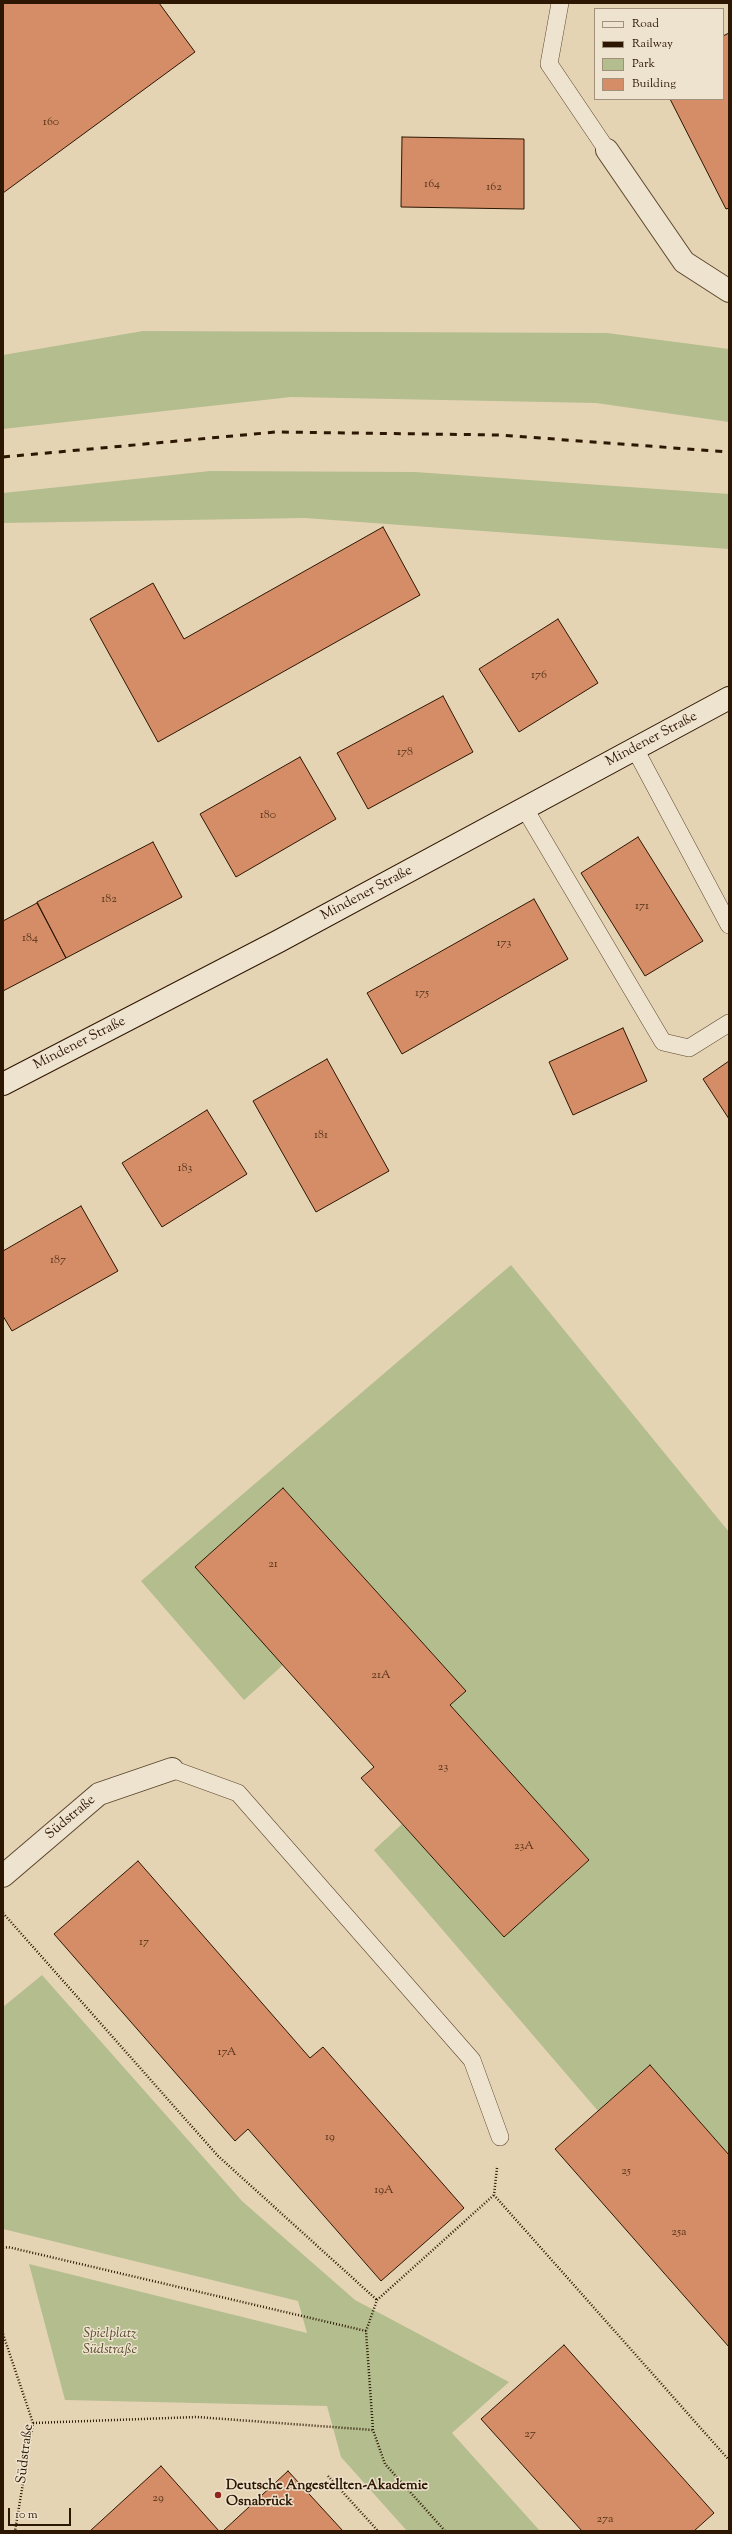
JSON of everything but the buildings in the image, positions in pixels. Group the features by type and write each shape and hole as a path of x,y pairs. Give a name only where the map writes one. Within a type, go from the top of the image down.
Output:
{"main road":[{"path":"607,150 684,262 729,292"},
{"name":"Mindener Straße","path":"3,1084 279,941 729,698"},
{"name":"Südstraße","path":"3,1876 99,1794 172,1769"}],"lane":[{"path":"560,3 549,64 607,150"},
{"path":"635,749 729,926"},
{"path":"525,809 663,1042 689,1048 729,1023"},
{"path":"172,1769 238,1793 472,2060 500,2137"}],"path":[{"path":"3,1913 218,2156 377,2300"},
{"path":"445,2531 385,2464 373,2430 366,2331 377,2300 494,2196 500,2137"},
{"path":"494,2196 729,2460"},
{"path":"3,2248 8,2247 366,2331"},
{"name":"Südstraße","path":"3,2334 33,2423 15,2531"},
{"path":"33,2423 197,2417 373,2430"},
{"path":"328,2476 378,2531"}],"green space":[{"path":"143,331 607,333 729,349 729,422 596,403 291,397 3,429 3,355"},
{"path":"210,471 415,472 729,494 729,549 305,518 3,523 3,493"},
{"path":"511,1265 729,1532 729,2155 650,2065 598,2111 374,1850 402,1824 504,1937 589,1860 450,1705 465,1690 283,1488 283,1665 244,1700 141,1581"},
{"name":"Spielplatz Südstraße","path":"42,1975 242,2201 355,2300 509,2382 452,2433 540,2531 407,2531 341,2457 327,2406 65,2400 29,2264 307,2333 298,2301 3,2229 3,2007"}],"railway":[{"path":"3,457 276,432 499,435 729,452"}],"place":[{"name":"Deutsche Angestellten-Akademie Osnabrück","path":"218,2495"}]}
